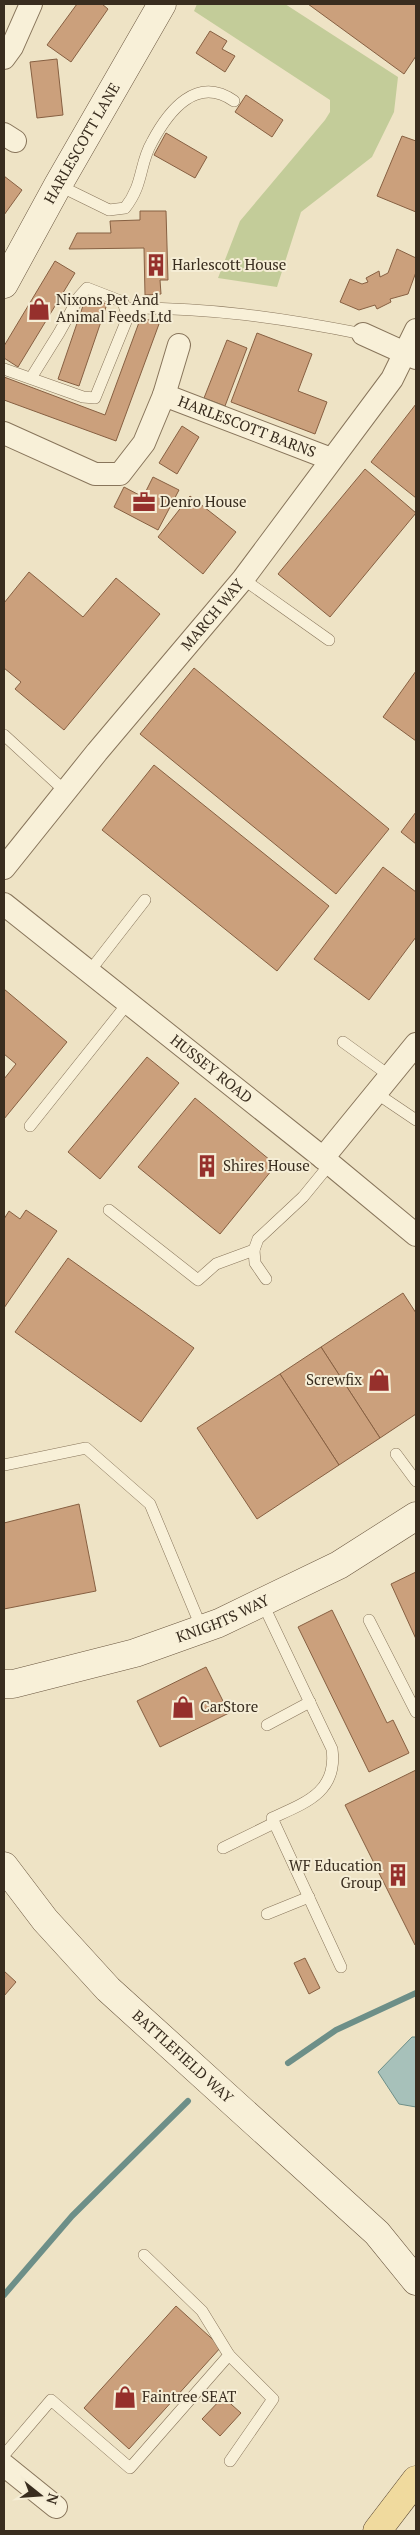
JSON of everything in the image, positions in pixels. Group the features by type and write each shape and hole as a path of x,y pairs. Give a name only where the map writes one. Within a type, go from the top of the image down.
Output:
{"main road":[{"path":"377,2531 416,2480"}],"street":[{"path":"4,58 12,46 31,4"},
{"name":"HARLESCOTT LANE","path":"4,284 58,185 162,4"},
{"name":"MARCH WAY","path":"4,868 65,791 243,579 331,459 411,355 416,330"},
{"path":"363,334 411,355"},
{"name":"HARLESCOTT BARNS","path":"4,433 95,474 120,474 133,460 144,443 164,394 179,345"},
{"name":"HARLESCOTT BARNS","path":"164,394 331,459"},
{"name":"HUSSEY ROAD","path":"4,904 326,1161 416,1236"},
{"path":"326,1161 376,1093 416,1046"},
{"name":"KNIGHTS WAY","path":"7,1689 135,1654 202,1629 340,1565 416,1516"},
{"name":"BATTLEFIELD WAY","path":"4,1866 45,1920 108,1989 377,2233 416,2280"},
{"name":"BATTLEFIELD WAY","path":"377,2233 416,2248"},
{"path":"4,2465 56,2507"}],"lane":[{"path":"58,185 109,210 125,208 135,196 151,142 180,103 190,95 202,91 226,95 234,101"},
{"path":"4,369 83,397 95,398 128,317 123,302 87,288 79,297 59,334 31,378"},
{"path":"125,308 236,312 363,334"},
{"path":"243,579 329,640"},
{"path":"4,736 65,791"},
{"path":"89,972 145,900"},
{"path":"30,1126 128,1003"},
{"path":"343,1042 390,1076"},
{"path":"376,1093 416,1120"},
{"path":"266,1279 255,1263 254,1250 258,1239 303,1197 326,1161"},
{"path":"108,1210 198,1280 216,1264 254,1250"},
{"path":"4,1464 86,1448 150,1504 202,1629"},
{"path":"396,1454 416,1482"},
{"path":"262,1602 332,1749 334,1766 328,1779 309,1801 272,1818 341,1967"},
{"path":"369,1620 416,1712"},
{"path":"267,1724 310,1702"},
{"path":"223,1848 274,1822"},
{"path":"267,1914 309,1898"},
{"path":"144,2255 202,2311 229,2355 273,2399 230,2461"},
{"path":"4,2455 51,2400 130,2468 229,2355"}],"green space":[{"path":"197,4 285,4 398,77 394,112 372,157 301,212 277,287 218,278 240,221 325,120 330,112 330,100 194,11"}],"water":[{"path":"412,2037 416,2037 416,2107 399,2104 378,2072"}],"building":[{"path":"77,4 102,4 108,9 71,62 47,45"},
{"path":"308,4 416,4 416,56 404,74"},
{"path":"210,31 227,41 222,49 235,56 225,72 196,53"},
{"path":"57,59 63,115 37,118 30,62"},
{"path":"246,95 283,120 272,137 235,112"},
{"path":"166,133 207,157 195,178 154,155"},
{"path":"402,136 416,141 416,212 377,196"},
{"path":"4,176 22,190 4,215"},
{"name":"Harlescott House","path":"140,211 166,211 168,280 160,280 161,294 145,295 144,248 69,249 77,233 111,233 110,221 140,220"},
{"path":"397,249 416,258 416,272 408,294 390,299 391,302 377,309 375,305 359,310 340,302 350,279 362,284 368,282 366,278 379,271 380,277 388,273"},
{"name":"Nixons Pet And Animal Feeds Ltd","path":"55,261 75,273 18,367 4,358 4,346"},
{"path":"86,297 107,304 79,386 58,379"},
{"path":"141,317 159,324 116,441 4,400 4,377 105,415"},
{"path":"257,333 312,354 298,391 327,402 315,434 231,402"},
{"path":"227,340 247,348 225,406 204,398"},
{"path":"416,404 416,498 371,462"},
{"path":"182,426 199,437 177,474 159,463"},
{"path":"365,469 416,513 330,617 278,574"},
{"name":"Denro House","path":"153,477 179,490 158,530 114,507 124,487 143,497"},
{"path":"190,496 236,532 203,574 158,537"},
{"path":"29,572 83,617 116,578 160,614 64,730 15,689 21,682 4,668 4,603"},
{"path":"194,668 389,829 336,894 140,734"},
{"path":"416,671 416,741 383,717"},
{"path":"154,765 329,906 277,971 102,830"},
{"path":"416,812 416,844 401,832"},
{"path":"383,867 416,892 416,937 369,1000 314,959"},
{"path":"4,989 67,1042 4,1119 4,1079 16,1064 4,1054"},
{"path":"147,1057 179,1083 100,1179 68,1152"},
{"name":"Shires House","path":"195,1098 276,1165 220,1234 138,1167"},
{"path":"26,1210 57,1231 4,1308 4,1219 9,1211 20,1219"},
{"path":"68,1258 194,1348 141,1422 15,1332"},
{"name":"Screwfix","path":"403,1293 416,1313 416,1414 380,1438 321,1347"},
{"path":"321,1347 380,1438 339,1465 280,1374"},
{"path":"280,1374 339,1465 257,1519 197,1428"},
{"path":"79,1504 96,1591 4,1609 4,1523"},
{"path":"416,1572 416,1639 391,1584"},
{"path":"332,1610 387,1723 393,1720 409,1753 369,1772 298,1627"},
{"name":"CarStore","path":"206,1667 229,1713 160,1747 137,1701"},
{"name":"WF Education Group","path":"416,1770 416,1944 415,1945 345,1805"},
{"path":"305,1958 320,1988 309,1994 294,1963"},
{"path":"4,1971 16,1982 4,1996"},
{"path":"176,2306 221,2347 129,2449 84,2408"},
{"path":"223,2397 241,2413 220,2436 202,2419"}],"waterway":[{"path":"288,2063 336,2030 416,1993"},
{"path":"4,2295 72,2216 188,2101"}],"place":[{"name":"Harlescott House","path":"156,265"},
{"name":"Nixons Pet And Animal Feeds Ltd","path":"39,309"},
{"name":"Denro House","path":"144,502"},
{"name":"Shires House","path":"207,1166"},
{"name":"Screwfix","path":"379,1380"},
{"name":"CarStore","path":"183,1707"},
{"name":"WF Education Group","path":"398,1875"},
{"name":"Faintree SEAT","path":"125,2397"}]}
